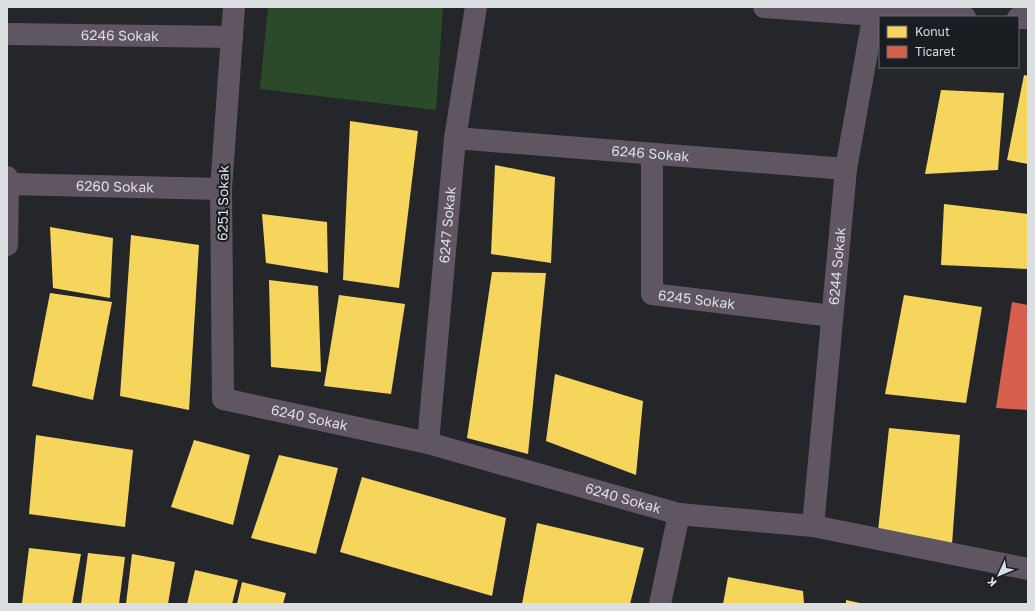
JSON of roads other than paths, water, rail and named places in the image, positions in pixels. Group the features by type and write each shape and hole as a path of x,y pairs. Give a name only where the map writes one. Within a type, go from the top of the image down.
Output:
{"street":[{"name":"6251 Sokak","path":"223,399 222,189 234,7"},
{"name":"6247 Sokak","path":"428,443 455,138 476,7"},
{"path":"764,7 874,11 950,16"},
{"name":"6244 Sokak","path":"813,526 846,169 874,11"},
{"name":"6246 Sokak","path":"7,34 232,37"},
{"name":"6246 Sokak","path":"455,138 846,169"},
{"name":"6245 Sokak","path":"652,154 652,294 832,316"},
{"path":"7,245 8,181"},
{"name":"6260 Sokak","path":"8,181 222,189"},
{"name":"6240 Sokak","path":"223,399 428,443 679,514 813,526 1028,569"},
{"path":"660,604 679,514"}]}
